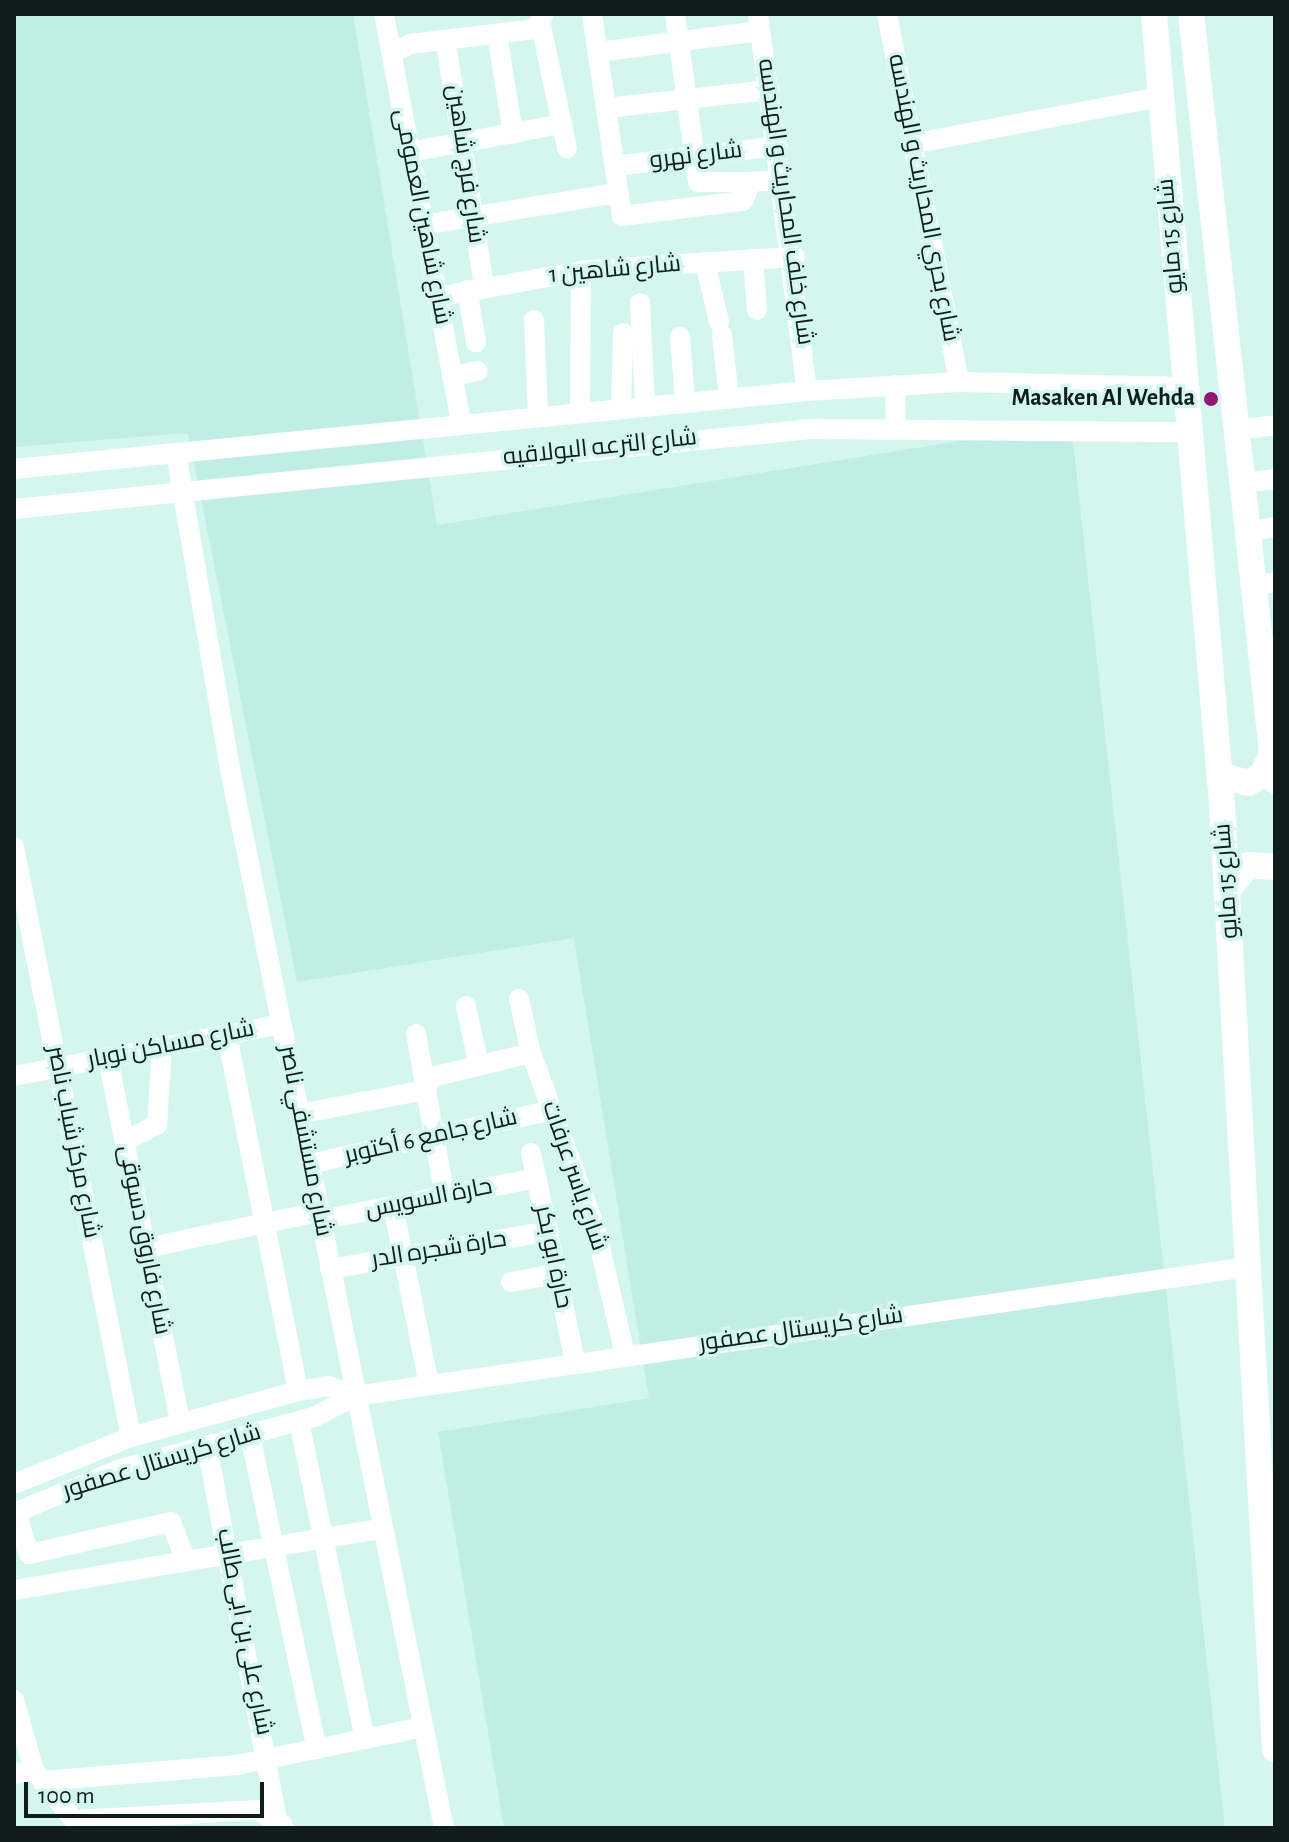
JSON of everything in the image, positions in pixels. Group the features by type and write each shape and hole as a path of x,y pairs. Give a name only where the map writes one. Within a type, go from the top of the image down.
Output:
{"main road":[{"name":"شارع 15 مايو","path":"1154,14 1220,775 1247,1267 1268,1575 1275,1750"},
{"name":"شارع 15 مايو","path":"1191,14 1247,532 1264,584 1274,762"},
{"path":"1220,775 1248,783 1262,775 1274,762"},
{"path":"1228,890 1248,865 1275,867"}],"street":[{"name":"شارع شاهين العمومى","path":"384,14 461,420"},
{"path":"592,14 622,216 743,201 751,182"},
{"path":"675,14 700,184 782,180"},
{"name":"شارع بحري المحاريث و الهندسه","path":"887,14 959,382"},
{"path":"392,54 410,44 446,43 497,34 542,20 567,148"},
{"path":"598,52 678,40 759,22"},
{"name":"شارع خلف المحاريث و الهندسه","path":"759,22 795,257 807,391"},
{"path":"497,34 513,134"},
{"name":"شارع فرج شاهين","path":"446,43 465,143 476,342"},
{"path":"606,108 770,90"},
{"path":"911,144 1159,97"},
{"path":"409,152 562,124"},
{"name":"شارع نهرو","path":"615,166 778,146"},
{"path":"422,225 471,217 585,208 618,193"},
{"name":"شارع شاهين 1","path":"437,297 475,287 581,271 795,257"},
{"path":"753,259 757,310"},
{"path":"705,262 721,329 729,397"},
{"path":"580,410 581,271"},
{"path":"640,303 645,404"},
{"path":"534,320 538,414"},
{"path":"621,406 623,333"},
{"path":"680,337 685,401"},
{"path":"452,376 478,371"},
{"name":"شارع الترعه البولاقيه","path":"14,469 461,420 807,391 959,382 1184,387"},
{"path":"895,385 896,425"},
{"name":"شارع الترعه البولاقيه","path":"14,509 610,446 896,425 1188,432"},
{"path":"1236,430 1275,425"},
{"name":"شارع مستشفي ناصر","path":"176,453 180,493 281,1024 444,1828"},
{"path":"1242,483 1275,479"},
{"path":"1247,532 1275,527"},
{"name":"شارع مركز شباب ناصر","path":"14,847 131,1437"},
{"name":"شارع ياسر عرفات","path":"519,999 531,1053 596,1230 625,1355"},
{"path":"466,1006 479,1066"},
{"name":"شارع مساكن نوبار","path":"14,1076 281,1024"},
{"path":"416,1034 445,1196"},
{"path":"227,1035 298,1391"},
{"path":"125,1141 157,1125 162,1047"},
{"path":"299,1114 425,1088 436,1076 531,1053"},
{"name":"شارع فاروق دسوقى","path":"108,1058 180,1422"},
{"name":"شارع جامع 6 أكتوبر","path":"309,1164 553,1110"},
{"name":"حارة ابو بكر","path":"531,1153 575,1362"},
{"name":"حارة السويس","path":"146,1248 264,1223 393,1206 537,1178"},
{"path":"393,1206 429,1384"},
{"name":"حارة شجره الدر","path":"330,1269 549,1231"},
{"name":"شارع كريستال عصفور","path":"15,1513 121,1469 299,1421 355,1396 1247,1267"},
{"path":"511,1282 557,1274"},
{"name":"شارع كريستال عصفور","path":"14,1484 131,1437 298,1391 328,1386 355,1396"},
{"path":"299,1421 365,1739"},
{"path":"250,1435 317,1749"},
{"name":"شارع على بن ابى طالب","path":"207,1446 281,1823"},
{"path":"15,1513 29,1554 171,1522 186,1561"},
{"path":"14,1590 383,1528"},
{"path":"14,1700 30,1775 78,1824 243,1819 281,1823"},
{"path":"30,1775 270,1759 424,1727"}],"shaded area":[{"path":"14,14 353,14 437,525 1071,423 1225,1828 504,1828 438,1432 649,1398 574,938 297,982 188,433 14,447"}],"place":[{"name":"Masaken Al Wehda","path":"1211,399"}]}
